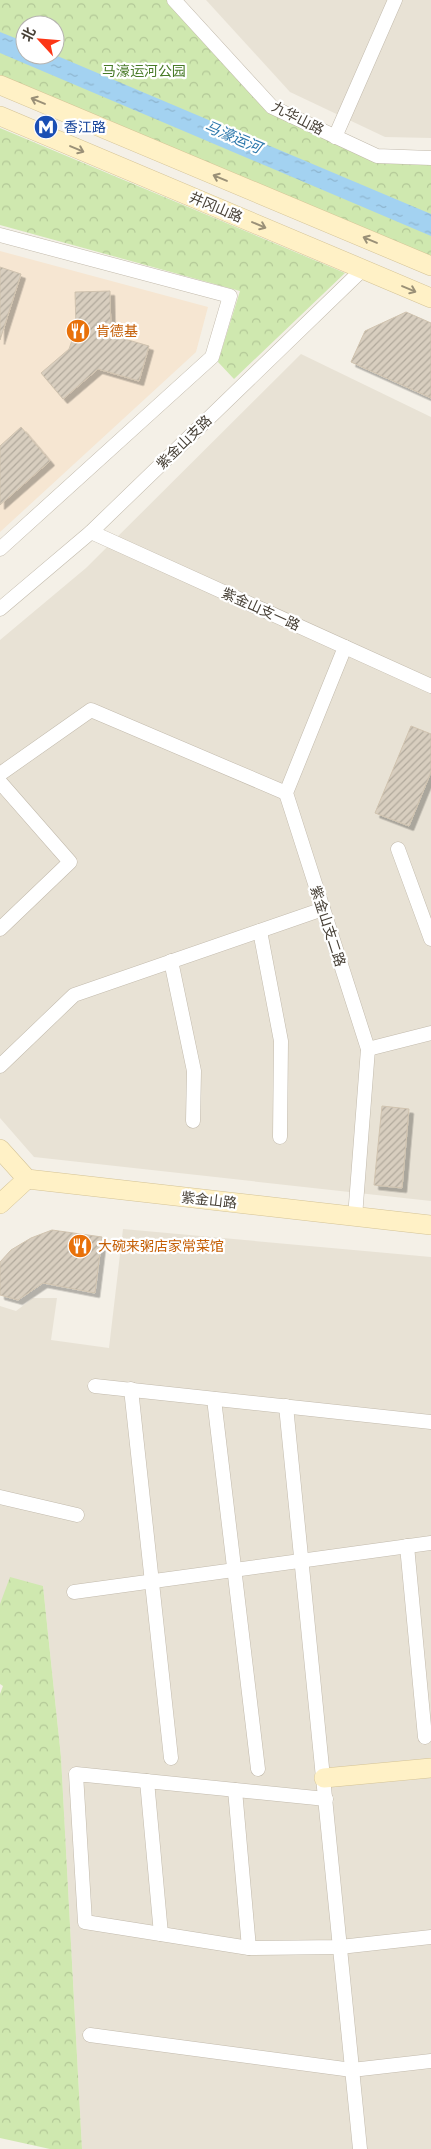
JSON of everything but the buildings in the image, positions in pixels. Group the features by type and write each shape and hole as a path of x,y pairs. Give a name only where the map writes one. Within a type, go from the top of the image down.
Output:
{"main road":[{"name":"井冈山路","path":"0,85 431,266"},
{"name":"井冈山路","path":"0,116 431,298"},
{"path":"0,1149 27,1180 0,1204"},
{"name":"紫金山路","path":"27,1180 431,1225"},
{"path":"324,1778 431,1768"}],"street":[{"name":"九华山路","path":"174,0 272,108 377,156 429,154"},
{"path":"335,137 395,0"},
{"path":"0,235 230,296 212,357 0,549"},
{"name":"紫金山支路","path":"0,609 91,532 363,269"},
{"name":"紫金山支一路","path":"91,532 431,686"},
{"path":"0,774 90,710 286,793 345,647"},
{"path":"0,782 70,862 0,929"},
{"name":"紫金山支二路","path":"286,793 368,1049 355,1216"},
{"path":"398,849 431,940"},
{"path":"0,1066 74,995 323,909"},
{"path":"260,931 281,1041 280,1137"},
{"path":"172,962 194,1071 193,1121"},
{"path":"368,1049 431,1033"},
{"path":"95,1386 431,1422"},
{"path":"131,1389 171,1758"},
{"path":"214,1398 236,1570 258,1769"},
{"path":"286,1406 360,2149"},
{"path":"0,1497 77,1515"},
{"path":"74,1592 431,1543"},
{"path":"407,1546 425,1737"},
{"path":"326,1799 76,1774 85,1922 249,1948 340,1947 431,1936"},
{"path":"147,1782 161,1934"},
{"path":"236,1790 249,1948"},
{"path":"90,2035 352,2070 431,2061"}],"shaded area":[{"path":"206,0 431,0 431,138 385,137 290,92"},
{"path":"0,251 208,307 196,352 0,532"},
{"path":"301,354 431,417 431,1201 34,1157 0,1118 0,640 86,568"},
{"path":"123,1229 431,1257 431,2149 82,2149 61,1757 43,1586 0,1604 0,1306 16,1311 33,1298 57,1298 51,1340 109,1348"}],"green space":[{"name":"马濠运河公园","path":"0,0 174,0 272,107 377,156 431,158 431,267 0,86"},
{"path":"0,128 345,273 234,379 218,362 240,291 0,225"},
{"path":"10,1577 43,1586 61,1757 82,2149 50,2149 0,2138 0,1694 3,1686 0,1684 0,1604"}],"water":[{"path":"0,32 15,38 15,59 0,53"},
{"name":"马濠运河","path":"65,59 431,214 431,236 28,65 65,65"}],"place":[{"name":"香江路","path":"46,127"},
{"name":"肯德基","path":"78,331"},
{"name":"大碗来粥店家常菜馆","path":"80,1246"}]}
